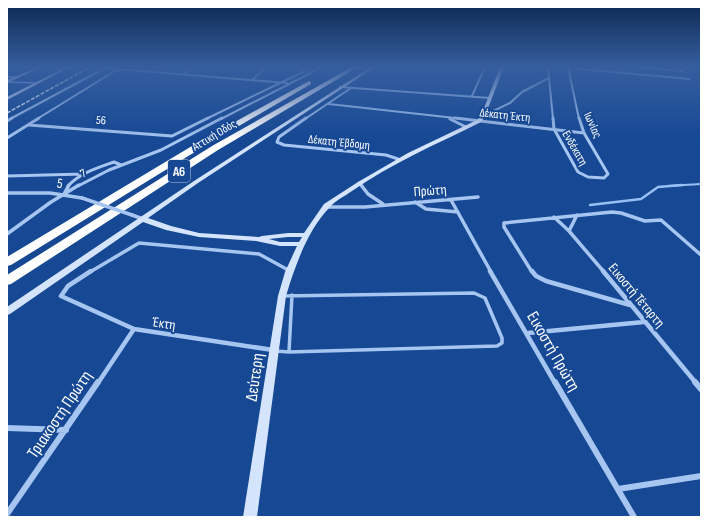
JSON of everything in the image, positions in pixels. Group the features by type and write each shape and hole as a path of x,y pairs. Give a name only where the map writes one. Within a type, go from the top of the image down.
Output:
{"highway":[{"name":"Αττική Οδός","path":"7,262 200,145 295,91"},
{"name":"Αττική Οδός","path":"7,281 215,148 312,91"}],"street":[{"path":"7,99 21,91"},
{"path":"7,121 61,91"},
{"path":"7,138 83,91"},
{"path":"176,142 172,136 261,91"},
{"name":"7","path":"8,232 64,194 97,176 121,165 153,154 271,91"},
{"path":"7,312 333,91"},
{"path":"329,104 346,91"},
{"path":"403,91 490,98"},
{"path":"472,96 474,91"},
{"name":"Δεύτερη","path":"250,517 274,350 287,296 290,270 304,240 326,207 359,183 398,159 479,121 483,116 492,91"},
{"path":"483,116 510,103 523,91"},
{"name":"Ενδέκατη","path":"550,91 554,129 578,172 584,176 596,178"},
{"name":"Ιωνίας","path":"573,91 576,109 584,133 608,174 604,178 596,178"},
{"name":"Δέκατη Έκτη","path":"329,104 584,133"},
{"name":"Δέκατη Έβδομη","path":"329,104 279,137 277,142 284,145 386,156 398,159"},
{"path":"448,118 466,127"},
{"name":"56","path":"29,125 172,136"},
{"path":"64,194 69,184 84,174 114,162 121,165"},
{"path":"7,176 84,174"},
{"path":"359,183 368,194 384,204"},
{"name":"5","path":"7,192 64,194 82,198 143,219"},
{"name":"Πρώτη","path":"326,207 365,207 384,204 451,200 478,196"},
{"name":"Εικοστή Πρώτη","path":"451,200 480,254 528,333 634,517"},
{"path":"414,202 426,210 458,212"},
{"path":"630,305 546,281 534,274 504,225 509,221 616,212 638,220 661,220 701,255"},
{"path":"569,231 576,215"},
{"name":"Εικοστή Τέταρτη","path":"554,217 569,231 701,389"},
{"path":"143,219 169,228 199,235 256,239 280,244 304,240"},
{"name":"Έκτη","path":"274,350 134,329 61,296 68,286 130,247 139,243 252,253 265,256 290,270"},
{"path":"528,333 644,322"},
{"name":"Τριακοστή Πρώτη","path":"7,514 134,329"},
{"path":"7,428 66,430"},
{"path":"618,489 701,476"}],"lane":[{"path":"274,350 289,352 497,346 502,343 502,338 485,298 474,293 287,296 289,352"}],"waterway":[{"path":"677,185 701,184"},
{"path":"590,205 641,199 658,187 677,185"},
{"path":"667,186 677,185"},
{"path":"677,185 682,185"}],"railway":[{"path":"7,113 46,91"}]}
